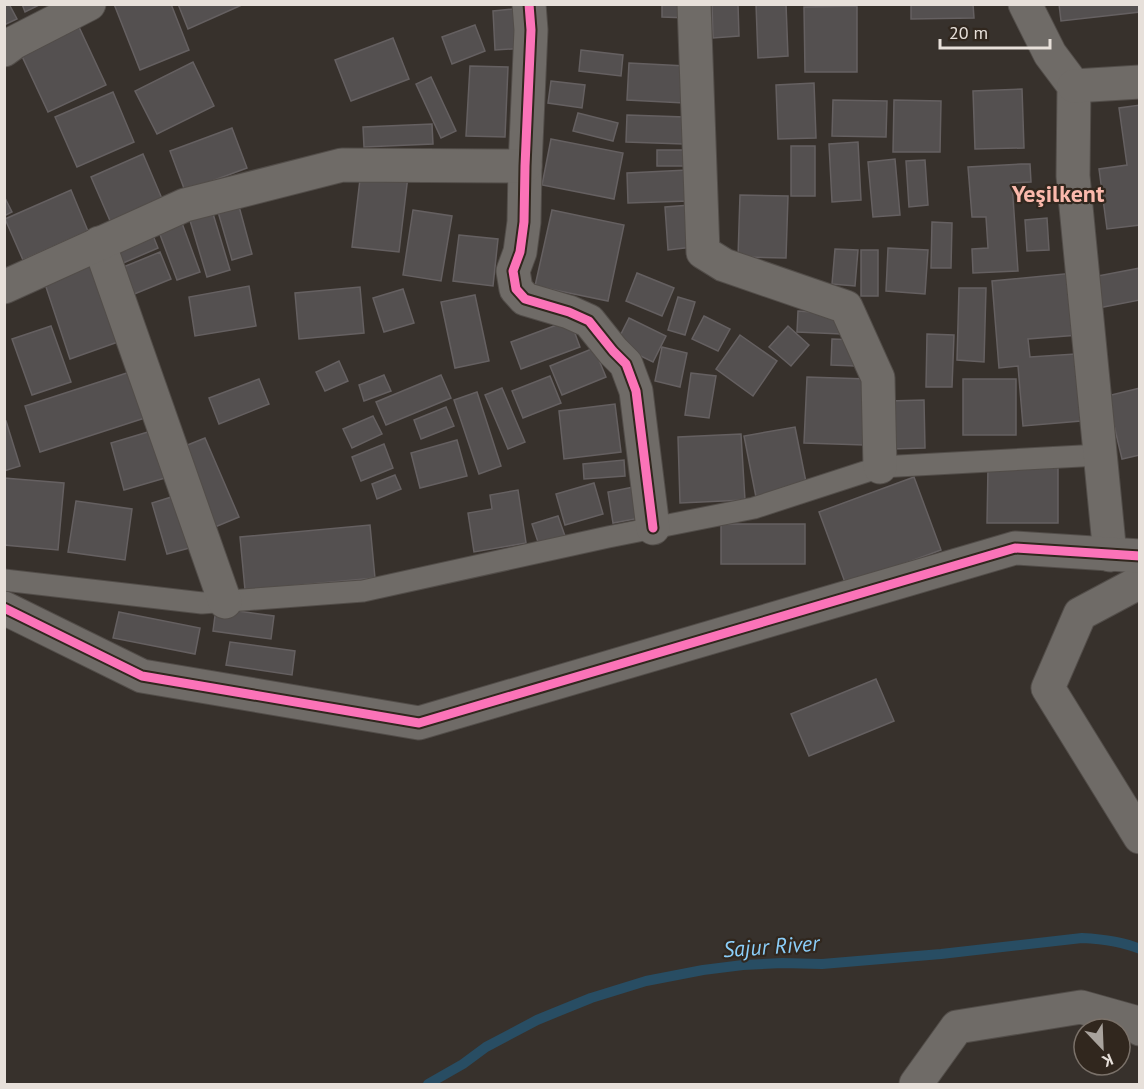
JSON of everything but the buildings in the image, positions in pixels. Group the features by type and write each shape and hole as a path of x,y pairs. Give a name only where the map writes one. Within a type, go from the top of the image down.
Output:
{"street":[{"path":"4,50 15,42 89,4"},
{"path":"530,4 524,222 520,252 513,271 516,289 525,299 590,321 626,364 636,391 653,528"},
{"path":"694,4 703,252 724,265 846,307 878,378 880,467"},
{"path":"4,608 142,676 419,723 1015,548 1125,555 1101,455 1073,176 1074,86 1050,54 1025,4"},
{"path":"1074,86 1140,82"},
{"path":"4,287 185,204 342,165 525,166"},
{"path":"99,243 225,602"},
{"path":"1140,582 1080,614 1048,688 1140,837"},
{"path":"916,1084 957,1027 1081,1007 1139,1024"}],"lane":[{"path":"4,580 202,603 363,591 608,537 754,508 880,467 1101,455"}],"waterway":[{"name":"Sajur River","path":"428,1084 463,1064 486,1047 537,1020 591,998 646,981 703,970 743,965 822,964 941,954 1082,938 1111,941 1140,949"}],"cycle path":[{"path":"529,4 531,30 524,222 520,252 513,271 516,289 525,299 569,312 589,321 626,364 636,391 653,528"},
{"path":"4,608 142,676 419,723 1015,548 1140,556"}],"district":[{"name":"Yeşilkent","path":"1058,193"}]}
